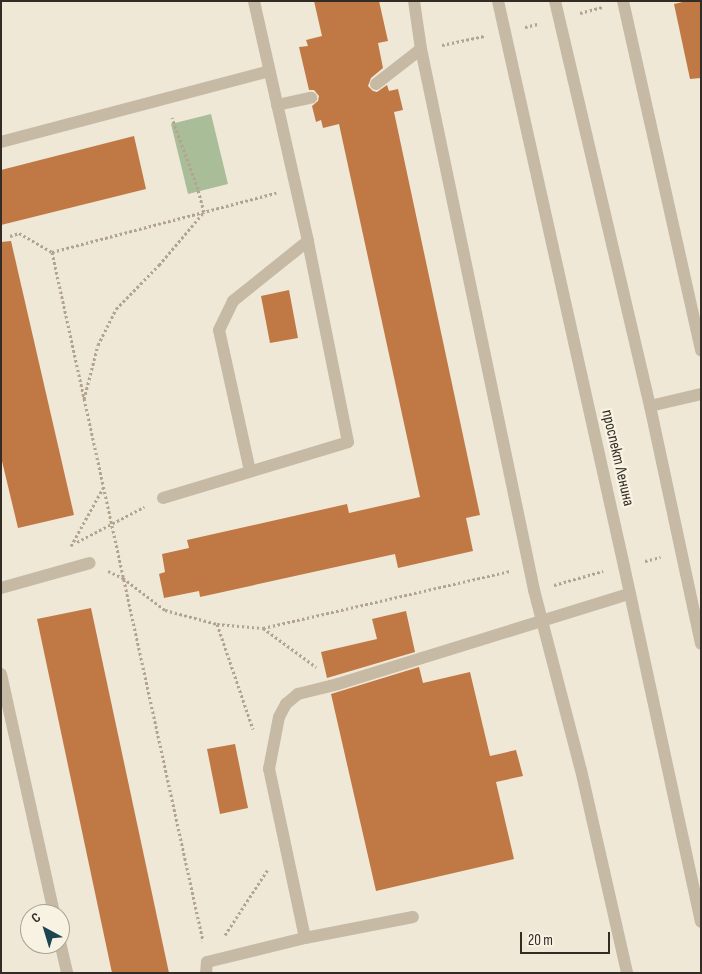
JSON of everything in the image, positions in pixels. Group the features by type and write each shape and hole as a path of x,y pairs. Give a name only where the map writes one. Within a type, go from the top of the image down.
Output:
{"street":[{"path":"162,498 348,442 308,241 254,1"},
{"path":"414,1 421,49 531,566 534,590 544,622 581,770 626,973"},
{"name":"проспект Ленина","path":"498,1 701,922"},
{"path":"555,1 650,406 701,644"},
{"path":"623,1 701,350"},
{"path":"376,84 421,49"},
{"path":"1,142 269,71"},
{"path":"277,105 310,98"},
{"path":"250,471 219,330 234,301 308,241"},
{"path":"650,406 701,394"},
{"path":"1,588 90,563"},
{"path":"305,938 269,769 279,717 286,704 298,694 338,684 544,622 629,594"},
{"path":"1,674 52,904"},
{"path":"207,967 305,938 413,917"},
{"path":"63,954 67,973"}],"path":[{"path":"168,98 175,126 198,189 204,212"},
{"path":"10,236 19,234 52,252 296,188"},
{"path":"84,399 98,345 116,309 159,265 204,212"},
{"path":"52,252 207,967"},
{"path":"56,572 103,487"},
{"path":"71,545 162,498"},
{"path":"90,563 123,578 165,610 217,624 263,628 531,566"},
{"path":"217,624 255,733"},
{"path":"263,628 338,684"},
{"path":"207,967 285,844"}],"green space":[{"path":"211,114 228,184 188,194 171,124"}],"building":[{"path":"314,1 379,1 388,41 378,43 383,68 371,78 368,86 377,92 387,85 389,91 398,89 403,110 394,112 480,515 466,518 473,551 398,568 395,554 200,597 199,591 164,598 159,574 165,572 162,554 189,548 187,540 347,504 349,513 420,497 339,124 323,128 321,120 316,122 312,106 318,101 319,96 314,90 309,90 299,47 308,46 306,40 322,36"},
{"path":"687,1 701,1 701,78 690,79 674,4"},
{"path":"134,136 146,189 1,225 1,170"},
{"path":"11,241 74,515 18,528 1,457 1,242"},
{"path":"289,290 298,338 270,343 261,296"},
{"path":"91,608 169,973 112,973 37,619"},
{"path":"406,611 415,652 327,678 321,652 377,639 372,619"},
{"path":"419,667 423,683 470,672 490,756 516,750 523,776 496,782 514,859 376,891 331,694"},
{"path":"235,744 248,808 220,814 207,749"}]}
